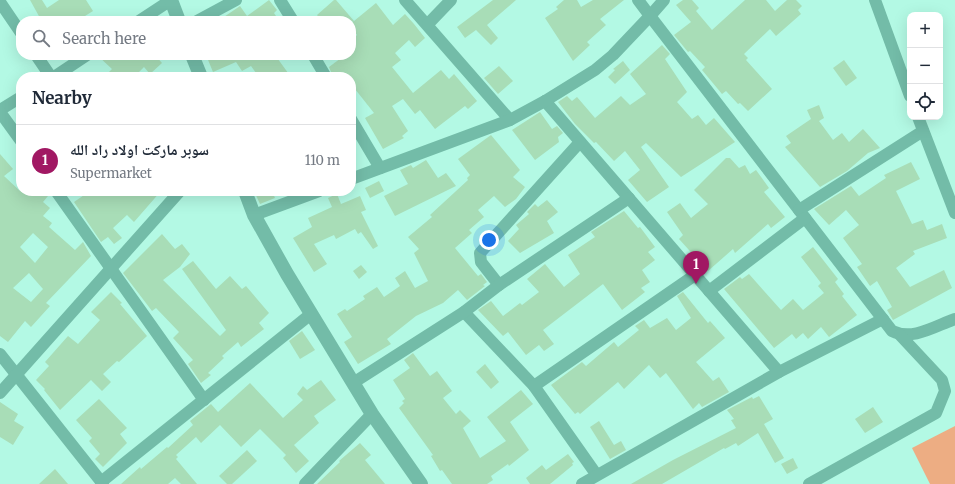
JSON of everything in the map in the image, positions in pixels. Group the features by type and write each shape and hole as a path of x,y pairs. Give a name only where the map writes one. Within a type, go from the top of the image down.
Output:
{"street":[{"path":"147,16 171,0 177,16"},
{"path":"206,16 236,0"},
{"path":"280,0 290,16"},
{"path":"406,0 510,120"},
{"path":"428,24 451,0"},
{"path":"638,0 883,320 892,331 900,335 942,380 945,391 936,413 809,484"},
{"path":"356,177 510,120 545,102 595,70 613,55 664,0"},
{"path":"875,0 907,88"},
{"path":"0,2 16,26"},
{"path":"40,60 48,72"},
{"path":"60,72 79,60"},
{"path":"194,60 199,72"},
{"path":"316,60 323,72"},
{"path":"16,100 0,111 16,134"},
{"path":"545,102 779,372"},
{"path":"919,120 955,213"},
{"path":"356,127 380,168"},
{"path":"709,291 802,214 923,131"},
{"path":"499,285 481,262 480,253 580,142"},
{"path":"60,196 204,400"},
{"path":"0,393 176,196"},
{"path":"247,196 254,215 353,384 421,484"},
{"path":"254,215 305,196"},
{"path":"353,384 464,312 499,285 629,198"},
{"path":"534,386 695,275"},
{"path":"464,312 534,386 588,481 779,372 883,320"},
{"path":"0,354 102,483 311,314"},
{"path":"900,335 912,335 955,319"},
{"path":"305,484 372,414"}],"shaded area":[{"path":"955,426 955,484 930,484 912,448"}],"building":[{"path":"30,0 42,0 47,8 59,0 86,0 93,11 85,16 39,16"},
{"path":"269,0 277,10 274,13 276,16 247,16"},
{"path":"334,0 336,0 350,16 318,16 317,15"},
{"path":"493,0 516,0 487,25 498,38 491,45 476,30 465,38 457,27"},
{"path":"564,0 577,0 581,7 593,0 624,0 600,19 606,25 587,42 590,45 573,61 545,18 558,9 556,7"},
{"path":"683,0 692,0 699,8 696,11 712,30 745,0 766,0 775,11 787,0 796,0 802,6 798,10 801,14 776,36 770,29 744,54 748,58 746,60 772,89 748,111 740,103 738,104 726,91 722,94 702,70 705,67 690,51 688,52 674,35 691,22 676,5"},
{"path":"376,3 393,25 405,14 425,38 415,47 409,40 395,53 401,60 392,67 413,93 441,70 449,79 454,74 477,101 468,109 465,106 435,129 420,110 415,114 403,99 392,106 408,131 402,136 404,138 383,149 365,118 374,113 356,90 356,72 331,72 329,67 338,60 356,60 356,19"},
{"path":"240,6 247,16 225,16"},
{"path":"662,45 670,54 665,59 687,92 677,102 692,119 698,115 706,125 714,118 735,142 681,177 646,143 641,147 669,187 647,202 628,180 640,170 625,151 614,161 596,142 594,143 575,124 558,102 567,96 572,101 577,97 595,118 621,96 630,105 646,94 630,74"},
{"path":"102,60 159,60 162,63 152,72 148,72 144,67 139,72 109,72 112,69"},
{"path":"208,60 279,60 287,72 255,72 251,66 242,71 236,62 213,72"},
{"path":"844,60 857,78 846,86 833,68"},
{"path":"623,61 630,70 615,84 608,77 615,70 613,69"},
{"path":"499,66 513,81 498,94 484,78"},
{"path":"819,105 824,118 819,121 833,140 842,133 849,142 863,129 880,148 868,153 847,171 820,187 785,147 791,143 786,136 811,119 807,110"},
{"path":"540,112 552,129 557,126 563,133 558,137 559,142 535,160 512,130"},
{"path":"491,135 520,170 513,177 525,187 516,199 505,207 494,196 478,210 484,217 469,230 472,233 455,248 478,276 481,274 487,282 483,285 485,286 467,300 458,290 443,303 416,316 387,339 391,344 358,364 344,342 352,337 337,314 345,309 347,311 365,299 363,296 377,287 384,297 400,286 395,278 405,271 415,288 428,281 414,253 419,249 408,237 432,217 430,215 468,180 467,178 470,175 458,159"},
{"path":"0,154 13,169 4,176 16,187 16,196 48,196 43,202 50,208 43,216 52,223 49,227 75,250 83,242 91,256 46,303 50,306 31,327 25,321 8,342 0,336","holes":["33,233 48,247 35,263 20,247","29,273 43,289 31,302 13,288"]},
{"path":"726,158 730,158 739,168 745,165 750,174 756,170 769,188 764,192 785,217 771,228 768,224 735,253 733,249 708,271 679,239 683,235 667,212 680,203 691,218 708,204 694,190"},
{"path":"426,160 438,178 446,173 456,186 395,216 384,196 408,184 400,170 411,165 413,168"},
{"path":"911,162 920,179 896,191 912,224 923,220 927,230 942,224 947,238 913,251 915,254 896,268 910,287 944,270 952,288 893,320 887,310 892,307 877,281 870,286 857,267 862,264 843,238 859,225 846,210 829,225 814,209 851,186 859,196 886,178 884,175"},
{"path":"379,181 384,191 370,198 365,188"},
{"path":"83,196 157,196 134,222 127,215 113,228 122,238 114,244 108,237 101,242 74,202"},
{"path":"256,196 274,196 275,198 260,204"},
{"path":"338,196 341,204 360,196 366,210 361,212 378,246 373,249 361,232 358,234 355,229 336,239 334,235 314,244 327,264 314,272 293,238 312,227 308,218 332,207 328,198"},
{"path":"547,200 558,212 547,221 554,233 520,253 508,241 519,229 516,225 529,214 527,212 535,204 538,207"},
{"path":"624,211 638,228 640,227 655,247 648,252 655,260 642,270 650,282 641,288 645,292 622,310 603,284 543,330 554,344 544,351 539,345 526,355 508,332 503,336 478,310 491,301 503,316 520,303 522,305 539,292 527,279 545,264 564,287 580,274 568,255 595,237 591,232"},
{"path":"162,234 175,249 182,244 190,254 180,267 163,280 220,336 226,330 182,269 193,261 216,289 230,276 242,289 246,286 269,313 259,323 264,329 241,347 238,342 222,356 224,358 208,373 211,375 201,383 188,364 193,360 173,338 179,332 156,308 152,311 123,273"},
{"path":"813,247 838,279 835,282 844,294 842,296 857,315 829,337 821,327 808,339 803,333 796,339 792,334 774,348 724,289 740,277 742,279 749,274 781,310 793,299 803,310 824,293 818,286 821,283 801,257"},
{"path":"361,265 367,272 359,279 353,271"},
{"path":"111,292 122,303 120,304 147,336 119,362 117,361 103,374 111,382 102,391 91,380 60,410 44,390 45,389 36,380 49,366 45,362 68,336 78,344 100,320 91,312"},
{"path":"683,292 708,323 710,321 725,338 696,362 713,381 719,377 729,392 702,407 699,403 693,409 666,373 660,378 649,365 624,389 618,382 580,414 578,412 575,414 551,385 582,362 586,366 614,342 618,347 639,330 635,326 644,320 650,328 667,318 676,330 691,318 677,296"},
{"path":"302,331 315,350 300,359 289,341"},
{"path":"413,353 430,376 437,371 452,391 443,398 456,414 460,410 471,421 463,428 480,458 506,441 487,417 521,390 533,404 510,422 529,450 509,466 508,464 491,476 493,480 487,484 452,484 442,470 440,471 431,456 433,455 399,408 404,403 402,401 405,399 393,380 410,368 404,360"},
{"path":"485,364 499,382 491,389 476,372"},
{"path":"321,380 336,400 314,416 319,423 294,445 309,461 296,473 283,458 286,455 260,429 241,447 220,425 201,443 196,437 176,455 178,457 176,459 197,484 181,484 175,478 168,484 121,484 140,467 141,469 167,447 168,448 193,425 190,421 211,404 218,412 250,383 283,418 303,400 297,394 303,386 307,390"},
{"path":"759,396 773,419 764,424 784,458 775,463 758,433 738,446 736,443 725,449 724,448 662,484 631,484 673,460 736,428 731,420 734,419 727,410 752,397 753,399"},
{"path":"99,399 127,428 120,434 127,443 103,467 95,459 100,454 89,441 92,438 76,420"},
{"path":"0,402 18,414 14,421 24,427 13,445 0,437"},
{"path":"873,407 883,422 865,433 855,419"},
{"path":"599,421 614,445 621,441 626,450 610,459 590,427"},
{"path":"360,443 371,455 365,460 385,484 317,484 340,462 339,461"},
{"path":"247,450 257,461 232,484 227,484 219,476"},
{"path":"568,454 574,462 572,463 573,465 550,484 530,484 526,478 542,465 546,470"},
{"path":"793,458 798,468 787,474 781,464"},
{"path":"55,469 68,484 39,484"}],"place":[{"name":"سوبر ماركت اولاد راد الله","path":"696,284"}]}
